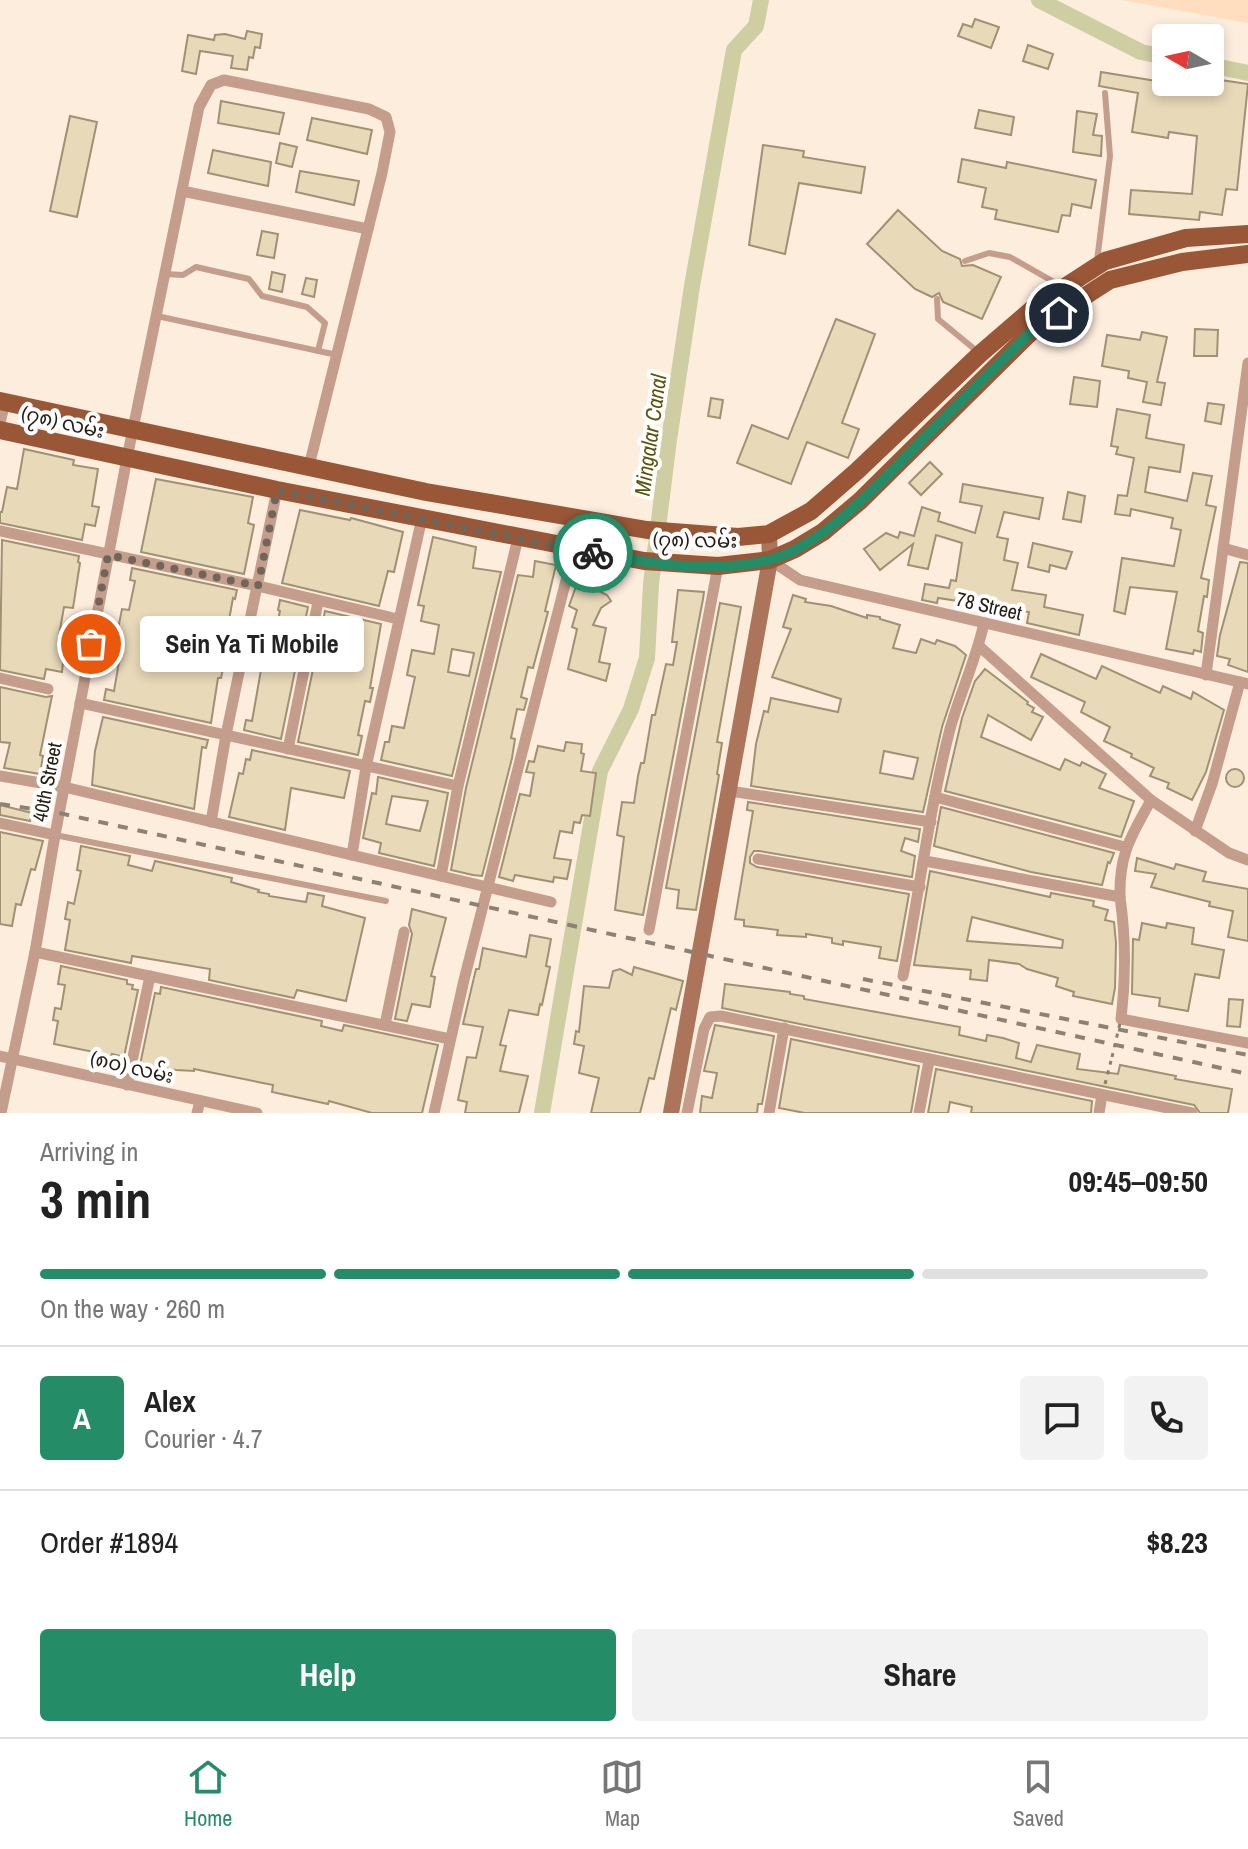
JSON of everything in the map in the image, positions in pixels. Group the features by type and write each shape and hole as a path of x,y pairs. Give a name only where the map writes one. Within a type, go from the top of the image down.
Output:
{"main road":[{"name":"(၇၈) လမ်း","path":"2,401 426,492 647,530 738,537 769,534 811,511 1037,305 1105,261 1186,238 1248,234"},
{"name":"(၇၈) လမ်း","path":"0,430 277,490 644,561 718,566 770,560 795,549 842,517 1034,329 1110,280 1182,262 1248,254"}],"street":[{"name":"40th Street","path":"1,1113 6,1058 35,952 127,458 199,107 211,85 224,80 369,109 386,117 390,132 368,229"},
{"path":"182,191 368,229 309,466"},
{"path":"1206,675 1245,411 1248,363"},
{"path":"0,423 2,401"},
{"path":"211,822 277,490"},
{"path":"352,855 366,767 422,518"},
{"path":"0,531 398,619"},
{"path":"671,1113 770,560 769,534"},
{"path":"441,876 458,786 518,538"},
{"path":"1223,548 1248,555"},
{"path":"434,1113 574,549"},
{"name":"78 Street","path":"770,560 800,580 1244,683"},
{"path":"649,930 718,566"},
{"path":"288,749 318,602"},
{"path":"903,976 935,797 951,727 984,623"},
{"path":"979,646 1151,800 1229,853 1248,860"},
{"path":"0,678 48,689"},
{"path":"1195,831 1244,683"},
{"path":"80,703 458,786"},
{"path":"0,776 64,787 551,902"},
{"path":"730,791 931,822"},
{"path":"935,797 1125,847"},
{"path":"1151,800 1125,847 1120,871 1126,978 1121,1019 1248,1043"},
{"path":"0,823 55,835"},
{"path":"758,859 920,887"},
{"path":"925,861 1120,897"},
{"path":"385,1025 404,932"},
{"path":"35,952 450,1039"},
{"path":"127,1085 150,976"},
{"path":"687,1113 704,1029 710,1017 721,1016 1192,1113"},
{"path":"769,1113 784,1028"},
{"name":"(၈၀) လမ်း","path":"6,1058 127,1085 198,1107 257,1113"},
{"path":"919,1113 929,1061"},
{"path":"1099,1113 1102,1095"}],"lane":[{"path":"1097,267 1110,156 1105,93"},
{"path":"965,261 989,253 1010,257 1065,287"},
{"path":"165,274 183,275 196,267 249,279 262,296 307,307 325,323 318,351"},
{"path":"937,299 938,319 980,354"},
{"path":"157,316 337,355"},
{"path":"55,835 386,901"}],"path":[{"path":"1102,1095 1121,1019"}],"shaded area":[{"path":"1122,0 1248,0 1248,23"}],"building":[{"path":"975,19 999,27 991,48 958,36 963,24 972,27"},
{"path":"247,31 262,34 260,48 255,47 253,58 249,57 247,70 231,68 233,56 200,51 196,74 182,71 188,35 214,40 215,35 225,34 245,39"},
{"path":"1028,45 1053,54 1048,69 1023,61"},
{"path":"1101,72 1152,80 1152,96 1224,96 1224,81 1248,84 1237,190 1226,189 1222,215 1200,212 1199,220 1129,214 1131,190 1192,194 1197,136 1169,132 1168,138 1132,132 1138,93 1099,86"},
{"path":"221,101 284,113 279,134 218,123"},
{"path":"979,110 1014,117 1011,135 975,128"},
{"path":"1077,111 1097,114 1093,135 1102,136 1101,156 1073,152"},
{"path":"70,116 97,122 77,217 50,211"},
{"path":"312,118 372,130 367,154 307,140"},
{"path":"280,143 297,147 292,167 276,163"},
{"path":"763,145 804,151 803,157 865,167 861,193 799,183 785,254 749,245"},
{"path":"213,150 271,162 268,186 208,173"},
{"path":"962,159 1006,168 1007,162 1096,180 1091,208 1072,204 1070,216 1062,215 1058,232 995,219 997,210 982,207 986,188 958,182"},
{"path":"300,171 359,181 354,205 296,192"},
{"path":"898,210 942,251 960,259 962,266 973,265 1001,277 982,319 943,302 939,293 932,297 915,289 867,244"},
{"path":"262,231 278,234 274,258 257,255"},
{"path":"272,272 285,275 282,292 269,289"},
{"path":"306,278 317,280 314,297 302,294"},
{"path":"836,319 875,334 842,423 859,429 848,458 807,442 791,484 737,463 752,425 788,439"},
{"path":"1195,329 1218,330 1217,356 1194,356"},
{"path":"1142,332 1167,337 1157,382 1165,383 1161,405 1143,402 1147,382 1128,378 1129,371 1102,366 1107,335 1140,340"},
{"path":"1074,377 1100,381 1097,407 1070,404"},
{"path":"711,398 723,400 720,418 708,416"},
{"path":"1208,403 1224,405 1221,424 1205,421"},
{"path":"1117,409 1150,415 1146,438 1184,445 1180,472 1149,467 1145,492 1187,501 1193,473 1212,476 1206,505 1216,507 1201,578 1209,580 1198,631 1203,633 1201,652 1194,650 1193,654 1166,649 1177,592 1130,587 1125,614 1114,611 1122,558 1174,566 1181,530 1171,528 1173,518 1131,509 1130,516 1115,514 1118,495 1127,496 1134,458 1116,454 1118,447 1111,446"},
{"path":"24,449 74,460 73,465 98,469 92,506 99,507 95,526 85,524 82,540 0,523 7,487 17,489"},
{"path":"930,462 942,474 921,495 909,483"},
{"path":"156,479 253,497 248,523 254,525 244,574 141,552"},
{"path":"963,484 1043,498 1039,519 1004,512 997,537 1008,539 1004,560 1018,563 1012,590 1046,595 1044,607 1083,615 1079,635 1027,623 1029,612 938,598 937,603 922,600 925,584 949,588 951,580 956,581 962,543 936,535 928,569 908,565 913,544 880,570 864,549 886,533 898,538 900,532 914,536 922,507 940,513 938,521 975,533 982,506 960,502"},
{"path":"1068,492 1085,496 1081,522 1063,519"},
{"path":"300,510 351,518 403,532 394,572 388,571 379,606 282,583"},
{"path":"433,537 476,547 473,568 501,572 452,776 381,760 392,726 404,728 415,677 407,675 412,650 434,654 439,625 421,621 424,606 418,605","holes":["452,649 474,653 469,676 448,672"]},
{"path":"2,540 79,556 73,608 64,607 58,641 65,642 62,672 46,669 44,679 0,670"},
{"path":"1033,543 1072,552 1066,569 1050,565 1049,572 1028,567"},
{"path":"535,561 556,565 545,611 548,612 533,668 528,667 521,697 527,699 524,710 517,709 511,738 515,739 512,758 482,876 451,870 466,788 518,575 533,577"},
{"path":"1240,562 1248,563 1248,672 1228,665 1230,659 1217,656"},
{"path":"132,568 237,590 211,723 104,700 106,689 114,691 120,656 113,654 122,609 129,610 135,581 130,580"},
{"path":"578,581 607,595 611,601 601,608 593,625 606,628 599,662 610,664 606,681 568,669 577,629 572,627 577,610 569,606"},
{"path":"678,590 704,592 643,915 615,910 624,837 617,835 622,802 634,803 666,664 673,665 677,642 672,642"},
{"path":"793,595 806,599 805,602 831,606 867,618 867,615 880,617 900,625 893,648 916,653 921,639 935,644 937,640 955,646 966,655 942,727 923,812 751,786 756,744 764,711 768,712 771,698 838,712 841,699 772,677 791,629 783,627","holes":["884,751 918,758 913,779 880,773"]},
{"path":"280,600 308,607 281,739 244,730 246,720 252,721 261,670 267,671"},
{"path":"720,603 741,607 717,742 722,743 719,775 696,910 677,908 679,890 666,888"},
{"path":"325,611 381,624 370,688 373,688 370,702 365,701 358,735 362,736 358,755 298,742"},
{"path":"1041,654 1096,679 1102,666 1160,693 1163,686 1191,699 1193,692 1224,710 1206,772 1192,800 1167,788 1169,783 1150,776 1154,768 1104,741 1110,727 1081,712 1085,702 1031,677"},
{"path":"985,669 1028,702 1034,708 1032,712 1043,717 1031,740 988,715 981,737 1060,770 1065,759 1080,766 1082,762 1106,774 1099,788 1134,801 1121,837 945,791 962,718 975,681"},
{"path":"0,687 52,696 40,755 43,756 40,774 4,768 10,743 0,742"},
{"path":"103,717 208,740 206,748 202,747 194,809 92,785 95,751"},
{"path":"566,742 582,744 581,771 596,773 590,816 582,815 580,823 574,822 572,833 560,831 554,858 571,860 567,879 554,877 553,882 515,875 513,881 499,877 520,794 530,796 534,773 526,772 529,761 534,762 538,746 564,751"},
{"path":"252,750 350,771 344,798 291,788 285,830 229,817 239,773 243,774 246,759 250,760"},
{"path":"1231,769 1239,769 1244,778 1242,785 1231,787 1226,782 1226,774"},
{"path":"378,777 448,793 434,866 379,853 381,843 363,838 372,793 376,794","holes":["392,796 428,801 420,831 386,824"]},
{"path":"748,802 920,829 918,842 905,838 901,851 915,856 912,877 759,851 754,851 750,857 750,863 757,867 909,894 897,961 879,958 881,947 843,941 843,945 832,943 832,938 806,934 806,937 777,935 778,930 744,926 744,920 735,919 753,811 747,810"},
{"path":"0,805 32,813 30,821 0,815"},
{"path":"941,807 1114,853 1108,862 1102,885 1031,872 934,846"},
{"path":"0,832 43,841 21,905 16,904 12,926 0,924"},
{"path":"81,846 130,856 128,865 152,871 155,861 232,878 231,882 269,896 306,902 308,893 324,896 322,906 365,918 346,1001 297,990 294,998 209,980 210,969 132,956 131,963 65,950 70,920 65,919 68,902 74,904 81,871 77,870"},
{"path":"1137,858 1174,869 1176,864 1206,872 1203,881 1248,889 1248,941 1228,937 1233,911 1151,887 1156,874 1135,871"},
{"path":"930,871 1050,897 1051,893 1094,901 1093,906 1108,910 1105,920 1114,922 1115,988 1112,1004 1073,996 1074,992 1056,986 1058,978 1019,964 989,960 987,981 970,979 971,970 914,965","holes":["972,917 1063,940 1062,948 967,941"]},
{"path":"412,909 446,918 431,976 435,977 430,1007 412,1004 407,1021 395,1019 412,934 409,925"},
{"path":"1142,923 1166,928 1167,923 1194,928 1192,944 1224,950 1219,978 1195,974 1188,1011 1159,1006 1160,998 1132,994 1133,939 1139,940"},
{"path":"530,935 551,939 546,966 550,967 542,1005 538,1015 509,1010 500,1045 506,1046 500,1071 528,1076 519,1113 465,1113 467,1102 458,1100 467,1057 476,1058 483,1027 463,1024 483,948 526,957"},
{"path":"61,966 127,980 127,984 133,985 132,989 138,990 124,1057 112,1054 110,1060 98,1057 99,1053 54,1044 58,1021 53,1020 55,1008 61,1009 65,985 58,984"},
{"path":"634,967 683,981 676,1010 671,1008 654,1079 649,1078 640,1113 591,1113 599,1078 579,1073 584,1046 574,1044 576,1031 579,1032 584,986 609,988 613,971 620,969 632,975"},
{"path":"725,984 790,992 804,996 804,999 960,1027 959,1035 986,1041 987,1035 1019,1043 1016,1058 1031,1062 1037,1045 1080,1054 1077,1069 1118,1074 1120,1065 1232,1089 1228,1113 1200,1113 1194,1105 722,1008"},
{"path":"161,987 322,1021 321,1026 342,1031 344,1025 438,1045 422,1113 372,1113 329,1101 328,1104 272,1092 273,1085 194,1069 140,1065 155,993 160,994"},
{"path":"1229,999 1243,1000 1240,1027 1227,1026"},
{"path":"715,1025 774,1036 762,1104 758,1104 757,1113 700,1113 702,1096 712,1098 717,1073 704,1071"},
{"path":"791,1039 919,1066 911,1113 805,1113 779,1108"},
{"path":"936,1069 1092,1101 1091,1113 971,1113 972,1107 950,1102 948,1113 928,1113"}],"waterway":[{"name":"Mingalar Canal","path":"542,1113 600,771 631,709 647,658 651,584 669,440 692,286 734,50 756,26 761,0"},
{"path":"1039,0 1141,52 1152,54"},
{"path":"1224,68 1248,73"}],"railway":[{"path":"0,804 59,813 1248,1074"},
{"path":"863,979 1248,1055"}],"way so far":[{"path":"91,644 108,555 258,586 277,490 593,553"}],"place":[{"name":"Sein Ya Ti Mobile","path":"91,644"}],"route":[{"path":"593,553 670,565 718,566 770,560 795,549 823,532 860,501 1034,329 1059,313"}]}
